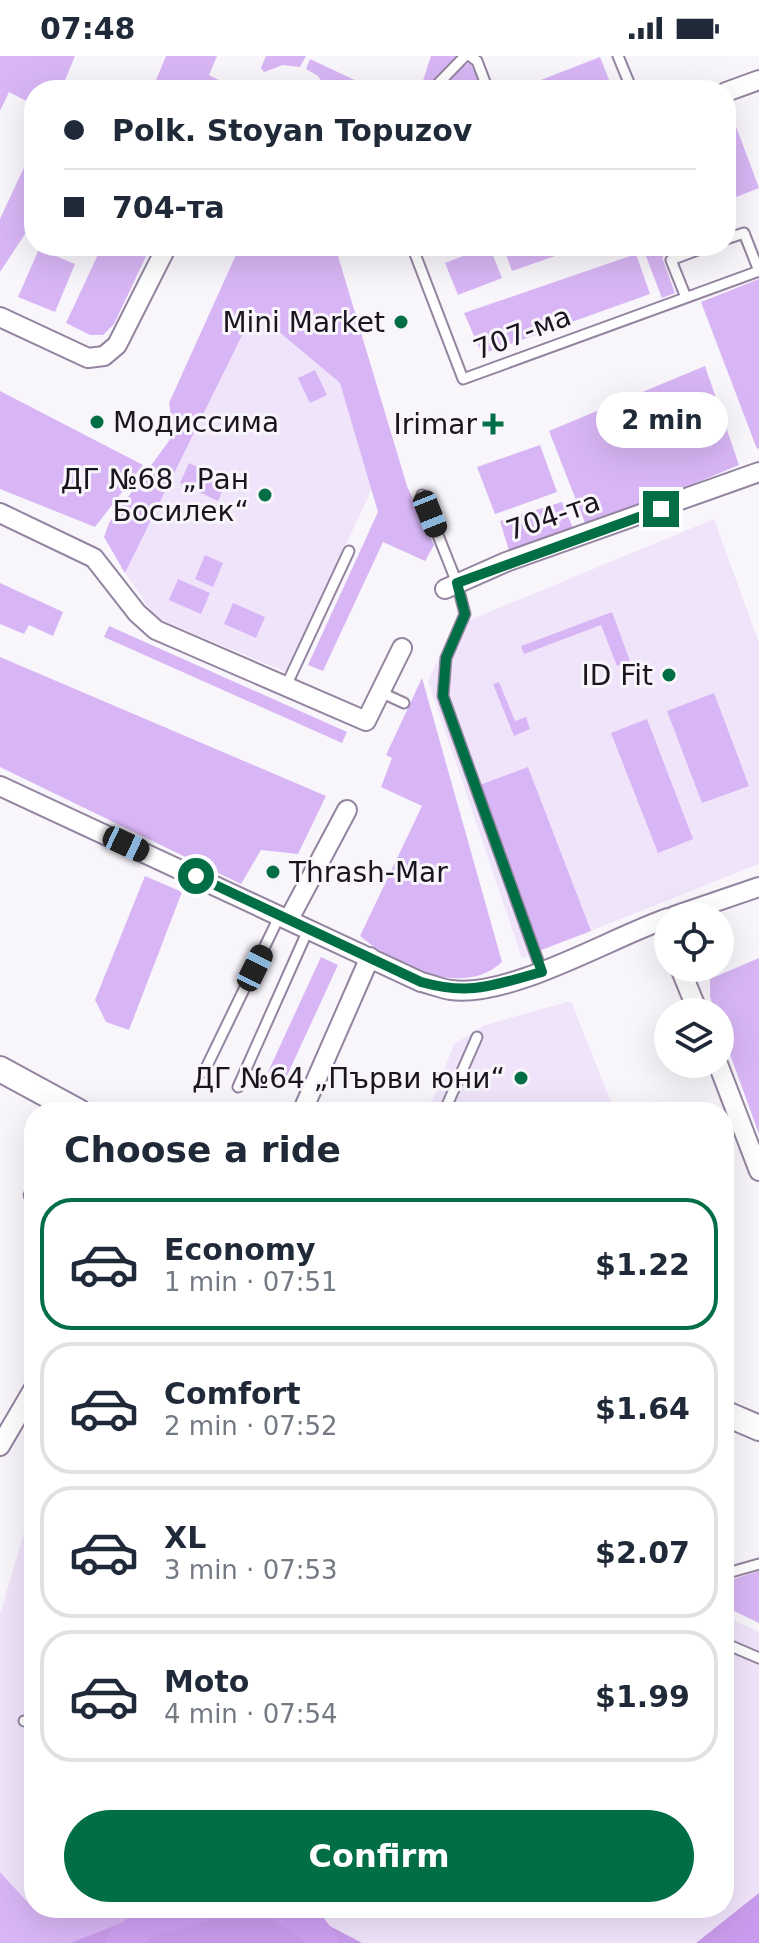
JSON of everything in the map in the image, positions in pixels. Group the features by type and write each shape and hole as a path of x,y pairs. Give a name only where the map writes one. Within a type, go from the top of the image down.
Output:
{"main road":[{"path":"0,1069 61,1102"},
{"path":"734,1417 759,1428"}],"street":[{"path":"736,88 759,80"},
{"path":"0,317 88,358 104,356 117,345 162,256"},
{"name":"704-та","path":"451,586 759,472"},
{"path":"0,513 94,558 137,613 156,630 366,721 402,648"},
{"path":"0,786 421,982 452,991 483,988 542,972 654,928"},
{"path":"284,917 347,810"},
{"path":"721,902 759,887"},
{"path":"306,1102 370,957"},
{"path":"723,1078 733,1102"},
{"path":"734,1106 759,1171"},
{"path":"0,1446 24,1405"}],"lane":[{"path":"442,80 467,56 477,61 484,80"},
{"path":"618,56 628,80"},
{"name":"707-ма","path":"416,256 463,379 685,295 694,297 759,271 755,250 744,233 736,236"},
{"path":"682,256 671,260 685,295"},
{"path":"422,495 451,586 465,614 446,658 443,696 542,972"},
{"path":"286,686 349,551"},
{"path":"380,692 404,703"},
{"path":"204,1072 284,917"},
{"path":"238,1087 309,928"},
{"path":"448,1102 477,1037"},
{"path":"734,1571 759,1564"},
{"path":"734,1647 759,1658"}],"shaded area":[{"path":"0,56 75,56 65,80 24,80 24,100 9,92 0,111"},
{"path":"166,56 217,56 209,75 219,80 156,80"},
{"path":"266,56 306,56 300,67 283,65 264,72 261,68"},
{"path":"431,56 458,56 437,80 423,80"},
{"path":"600,57 609,80 541,80"},
{"path":"310,59 355,80 321,80 306,69"},
{"path":"470,62 478,80 445,80"},
{"path":"736,126 759,188 736,197"},
{"path":"24,167 24,236 0,272 0,219"},
{"path":"36,256 56,256 75,264 55,312 18,297"},
{"path":"97,256 146,256 114,324 103,335 90,335 66,323"},
{"path":"235,256 338,256 407,486 434,545 425,561 383,542 323,671 308,665 378,512 340,383 254,311 125,573 104,537 109,523 174,434 169,403"},
{"path":"463,256 493,256 502,278 458,295 445,263"},
{"path":"507,256 555,256 512,271"},
{"path":"630,256 637,256 650,294 482,354 464,313"},
{"path":"646,256 664,256 662,257 675,293 662,298"},
{"path":"759,279 759,448 757,449 701,302"},
{"name":"ДГ №68 „Ран Босилек“","path":"253,311 340,383 372,489 286,672 161,620 125,573"},
{"path":"705,366 739,465 587,528 549,431"},
{"path":"315,370 327,395 310,403 298,378"},
{"path":"0,391 143,465 95,527 0,489"},
{"path":"540,445 557,492 495,514 477,467"},
{"path":"189,463 227,480 218,501 180,483"},
{"path":"562,502 575,533 510,554 500,521"},
{"path":"714,519 759,643 759,864 663,902 654,902 654,906 522,958 428,681 453,627"},
{"path":"205,555 223,563 213,587 195,579"},
{"path":"178,579 210,593 201,614 169,600"},
{"path":"0,583 63,612 53,636 29,625 24,634 0,624"},
{"path":"233,603 265,617 256,638 224,624"},
{"path":"612,612 630,661 617,666 601,625 524,654 521,646"},
{"path":"109,626 347,732 342,743 104,637"},
{"path":"0,657 326,796 298,854 261,850 241,884 0,767"},
{"path":"422,678 502,962 486,973 468,978 449,978 410,967 360,936 422,806 381,787 392,758 386,755"},
{"path":"499,682 515,721 526,717 530,729 514,736 493,684"},
{"path":"714,693 749,786 702,803 667,711"},
{"path":"647,719 693,839 658,853 611,733"},
{"path":"528,767 591,931 541,950 477,786"},
{"path":"145,876 182,892 129,1030 106,1022 95,1000"},
{"path":"321,957 338,965 285,1080 268,1072"},
{"path":"759,958 759,1134 734,1065 734,998 710,997 710,982 734,982 734,969"},
{"name":"ДГ №64 „Първи юни“","path":"571,1001 611,1102 432,1102 454,1044 485,1025"},
{"path":"24,1533 24,1898 0,1872 0,1614"},
{"path":"759,1571 759,1623 734,1611 734,1579"},
{"path":"734,1621 759,1632 759,1893 734,1913"},
{"path":"0,1872 24,1898 24,1918 314,1918 362,1943 0,1943"},
{"path":"759,1893 759,1943 696,1943 728,1918 734,1918 734,1913"},
{"path":"135,1918 314,1918 362,1943 70,1943"},
{"path":"314,1918 728,1918 696,1943 362,1943"}],"waterway":[{"path":"121,1943 147,1922 162,1918"},
{"path":"298,1918 311,1926 324,1943"}],"place":[{"name":"Mini Market","path":"401,322"},
{"name":"Модиссима","path":"97,422"},
{"name":"Irimar","path":"493,424"},
{"name":"ДГ №68 „Ран Босилек“","path":"265,495"},
{"name":"ID Fit","path":"669,675"},
{"name":"Thrash-Mar","path":"273,872"},
{"name":"ДГ №64 „Първи юни“","path":"521,1078"}],"route":[{"path":"196,876 421,982 452,991 483,988 542,972 443,696 446,658 465,614 457,583 506,562 661,509"}]}
